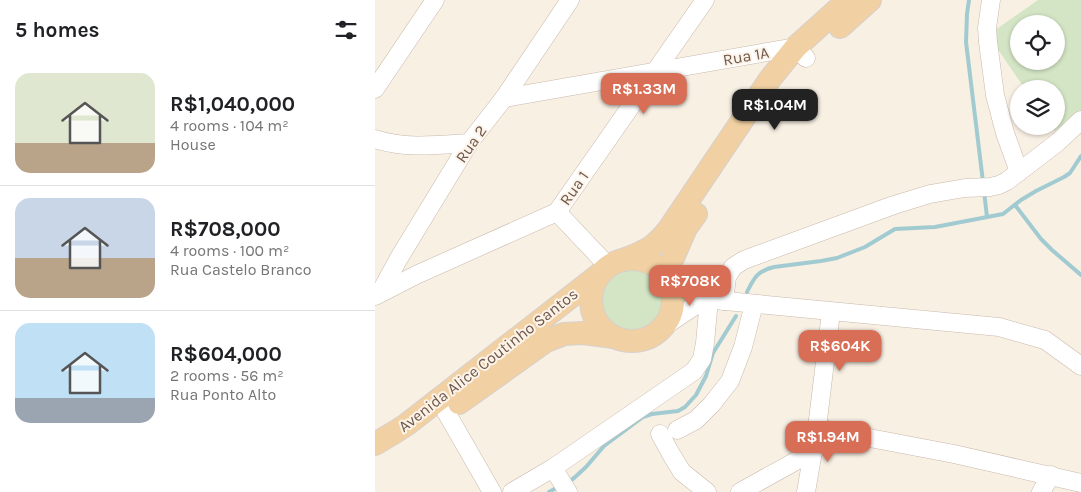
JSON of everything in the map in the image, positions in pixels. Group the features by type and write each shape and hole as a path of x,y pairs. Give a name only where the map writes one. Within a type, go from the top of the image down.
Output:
{"main road":[{"name":"Avenida Alice Coutinho Santos","path":"673,274 686,228 783,86 801,53 848,0"},
{"name":"Avenida Alice Coutinho Santos","path":"375,444 401,429 610,267 648,250 659,241 669,229 769,79 870,0"},
{"path":"375,459 415,436 546,341 564,334 583,333 631,341 649,337 663,327 671,313 673,274 639,259 610,267 593,287 591,302 594,316 602,328 614,337"}],"street":[{"path":"375,88 435,0"},
{"name":"Rua 2","path":"378,294 469,143 504,98 570,0"},
{"name":"Rua 1","path":"378,294 557,212 705,0"},
{"path":"991,0 987,28 995,95 1005,133 1019,172"},
{"name":"Rua 1A","path":"504,98 655,71 801,53"},
{"path":"513,492 562,482 694,371 702,359 713,300 733,267 744,260 868,214 930,194 965,188 988,187 1007,181 1058,142 1081,120"},
{"path":"375,139 388,143 429,146 469,143"},
{"path":"557,212 610,267"},
{"path":"399,258 405,269 416,275"},
{"path":"673,274 713,300 999,326 1045,340 1081,366"},
{"path":"663,327 713,300"},
{"path":"677,430 696,420 712,404 730,381 743,347 753,304"},
{"path":"806,492 814,451 831,312"},
{"path":"447,412 492,492"},
{"path":"817,428 954,454 1081,483"},
{"path":"660,434 683,472 707,492"},
{"path":"740,492 814,451"},
{"path":"1041,492 1051,476"}],"green space":[{"path":"1038,0 1081,0 1081,112 1065,123 1065,80 1019,80 1012,70 1065,70 1065,15 1017,15"},
{"path":"1010,20 1010,67 988,35"},
{"path":"624,266 638,266 651,271 661,281 666,294 666,308 661,321 651,331 638,336 624,336 611,331 601,321 596,308 596,294 601,281 611,271"}],"waterway":[{"path":"969,0 966,42 983,182"},
{"path":"747,292 754,279 764,271 774,267 837,258 865,247 895,229 935,227 1003,214 1021,200 1070,173 1081,156"},
{"path":"984,191 987,217"},
{"path":"1015,205 1041,239 1081,275"},
{"path":"567,483 586,467 604,446 643,417 678,411 685,407 696,395 706,376 713,353 736,316"},
{"path":"549,492 558,487"}]}
